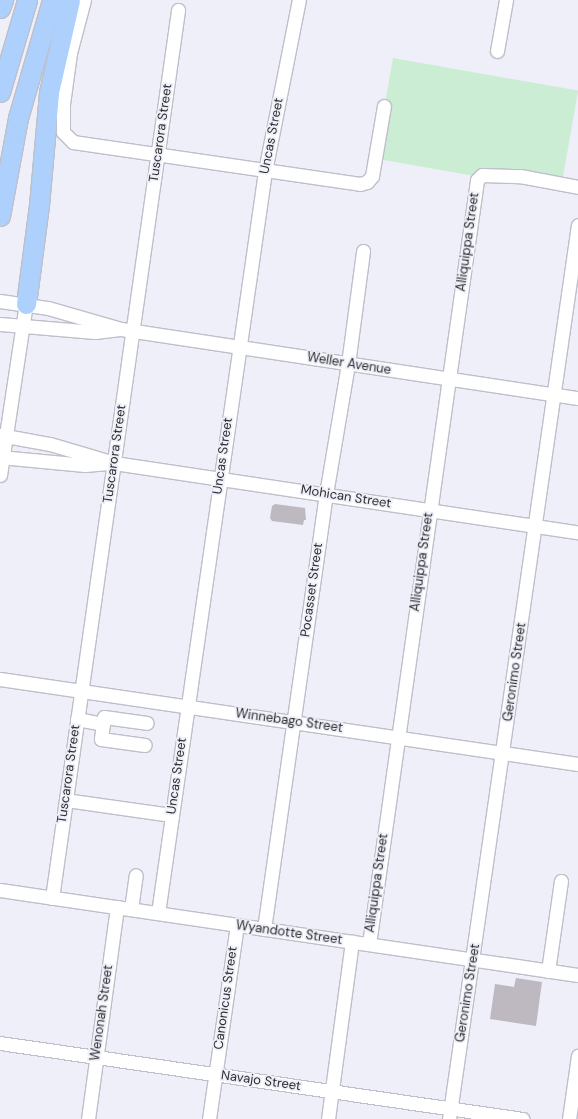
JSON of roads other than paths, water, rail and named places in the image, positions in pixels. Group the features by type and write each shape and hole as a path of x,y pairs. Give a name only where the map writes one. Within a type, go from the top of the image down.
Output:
{"highway":[{"path":"0,8 3,0"},
{"path":"0,92 27,0"},
{"path":"0,216 18,118 52,0"},
{"path":"26,304 39,205 45,126 51,78 70,0"}],"street":[{"path":"84,0 67,72 62,122 66,138 77,144 355,184 367,182 372,176 384,106"},
{"name":"Uncas Street","path":"158,914 186,707 265,171 299,0"},
{"path":"497,51 506,0"},
{"name":"Tuscarora Street","path":"52,898 114,463 127,330 158,156 178,10"},
{"name":"Alliquippa Street","path":"369,944 429,510 477,180 482,175 520,176 578,187"},
{"name":"Geronimo Street","path":"450,1114 504,753 578,225"},
{"name":"Pocasset Street","path":"264,929 326,494 348,364 363,251"},
{"name":"Weller Avenue","path":"0,301 56,310 127,330 578,398"},
{"path":"0,475 3,435 26,304"},
{"name":"Weller Avenue","path":"0,324 94,332 127,330"},
{"name":"Mohican Street","path":"3,435 50,444 114,463 578,532"},
{"name":"Mohican Street","path":"1,457 85,465 114,463"},
{"name":"Winnebago Street","path":"0,679 578,764"},
{"path":"145,745 101,739 104,717 147,723"},
{"path":"77,719 103,724"},
{"path":"66,800 172,815"},
{"path":"131,909 136,875"},
{"path":"548,971 561,881"},
{"name":"Wyandotte Street","path":"0,890 578,975"},
{"name":"Wenonah Street","path":"88,1119 117,907"},
{"name":"Canonicus Street","path":"209,1119 237,925"},
{"name":"Alliquippa Street","path":"328,1119 352,942"},
{"name":"Navajo Street","path":"0,1043 332,1091 450,1114 523,1119"},
{"path":"569,1119 578,1056"}]}
